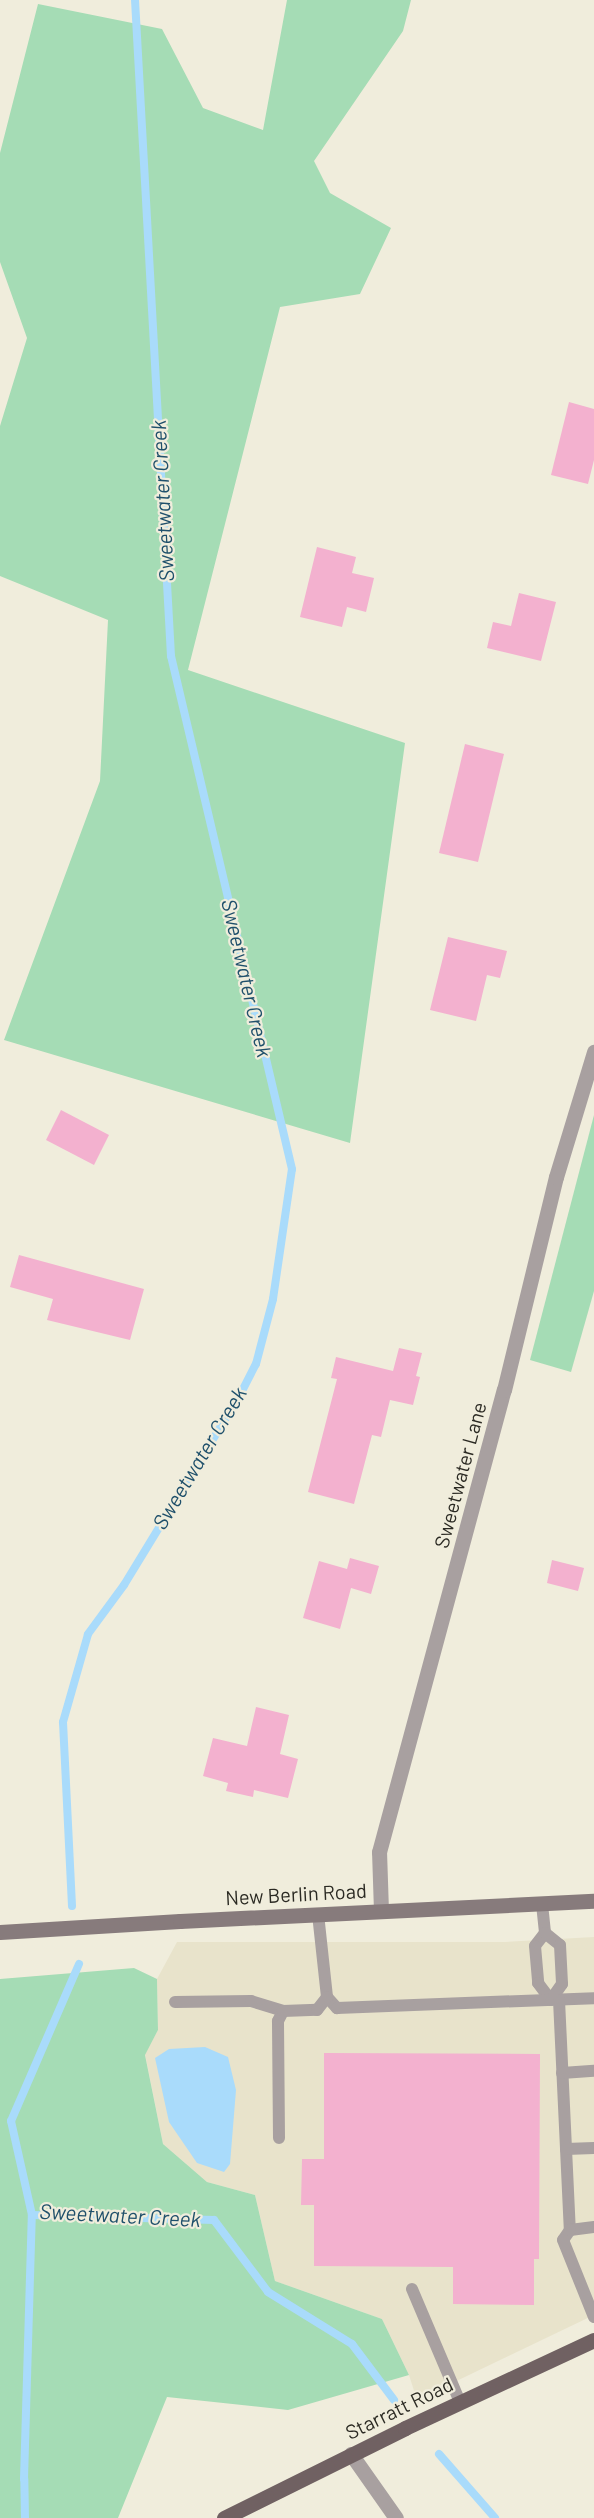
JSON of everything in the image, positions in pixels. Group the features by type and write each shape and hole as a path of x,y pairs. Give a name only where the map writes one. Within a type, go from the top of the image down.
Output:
{"main road":[{"name":"Starratt Road","path":"224,2518 351,2454 594,2340"}],"street":[{"name":"Sweetwater Lane","path":"381,1911 380,1852 504,1390 556,1177 594,1052"},
{"name":"New Berlin Road","path":"0,1932 594,1901"},
{"path":"351,2454 396,2518"}],"lane":[{"path":"542,1904 545,1933 535,1946 538,1983 555,2000"},
{"path":"318,1914 327,1997 337,2008 594,1998"},
{"path":"545,1933 560,1945 562,1984 555,2000 562,2073 570,2230 563,2240 594,2317"},
{"path":"175,2002 251,2001 283,2011 316,2010 327,1997"},
{"path":"279,2138 278,2021 283,2011"},
{"path":"562,2073 594,2071"},
{"path":"566,2149 594,2148"},
{"path":"570,2230 594,2227"},
{"path":"412,2289 460,2402"}],"shaded area":[{"path":"594,1937 594,2315 417,2400 409,2375 382,2319 275,2281 255,2195 207,2182 163,2144 145,2054 158,2030 157,1979 177,1942 505,1942"}],"green space":[{"path":"287,0 411,0 403,31 314,161 330,193 391,228 360,294 280,307 188,670 405,743 350,1143 4,1040 100,781 108,620 0,576 0,426 27,338 0,262 0,153 38,4 162,29 203,108 263,130"},
{"path":"594,1115 594,1291 571,1372 530,1360"},
{"path":"134,1968 157,1979 158,2030 145,2055 163,2144 207,2182 255,2195 275,2281 382,2319 409,2375 288,2410 167,2397 118,2518 0,2518 0,1979"}],"water":[{"path":"205,2047 228,2057 236,2090 230,2164 224,2172 197,2163 169,2122 155,2058 169,2049"}],"building":[{"path":"569,402 594,409 594,460 588,484 551,475"},
{"path":"317,547 356,557 352,573 374,578 366,612 347,607 342,627 300,617"},
{"path":"519,593 556,602 541,661 487,648 493,622 511,626"},
{"path":"465,744 504,754 478,862 439,853"},
{"path":"448,937 507,951 500,978 487,975 476,1021 430,1010"},
{"path":"61,1110 109,1135 94,1165 46,1140"},
{"path":"19,1255 144,1289 130,1340 47,1320 53,1299 10,1287"},
{"path":"399,1348 422,1353 416,1376 420,1377 413,1405 390,1400 381,1437 372,1435 354,1504 308,1492 337,1379 331,1378 336,1357 393,1371"},
{"path":"350,1558 379,1566 371,1594 351,1588 340,1629 303,1618 319,1561 347,1569"},
{"path":"552,1560 584,1568 578,1591 547,1583"},
{"path":"256,1707 289,1715 280,1754 298,1759 288,1798 254,1790 253,1797 226,1791 228,1783 203,1776 213,1738 247,1746"},
{"path":"324,2053 540,2054 539,2259 534,2259 534,2305 453,2304 453,2267 314,2266 314,2205 301,2205 302,2159 324,2159"}],"waterway":[{"name":"Sweetwater Creek","path":"72,1906 63,1722 88,1634 124,1585 240,1395 256,1364 273,1299 292,1169 171,656 135,0"},
{"name":"Sweetwater Creek","path":"79,1964 11,2121 32,2215 214,2220 268,2292 352,2344 394,2400"},
{"path":"25,2518 24,2479 32,2215"},
{"name":"Sweetwater Creek","path":"439,2454 495,2518"}]}
